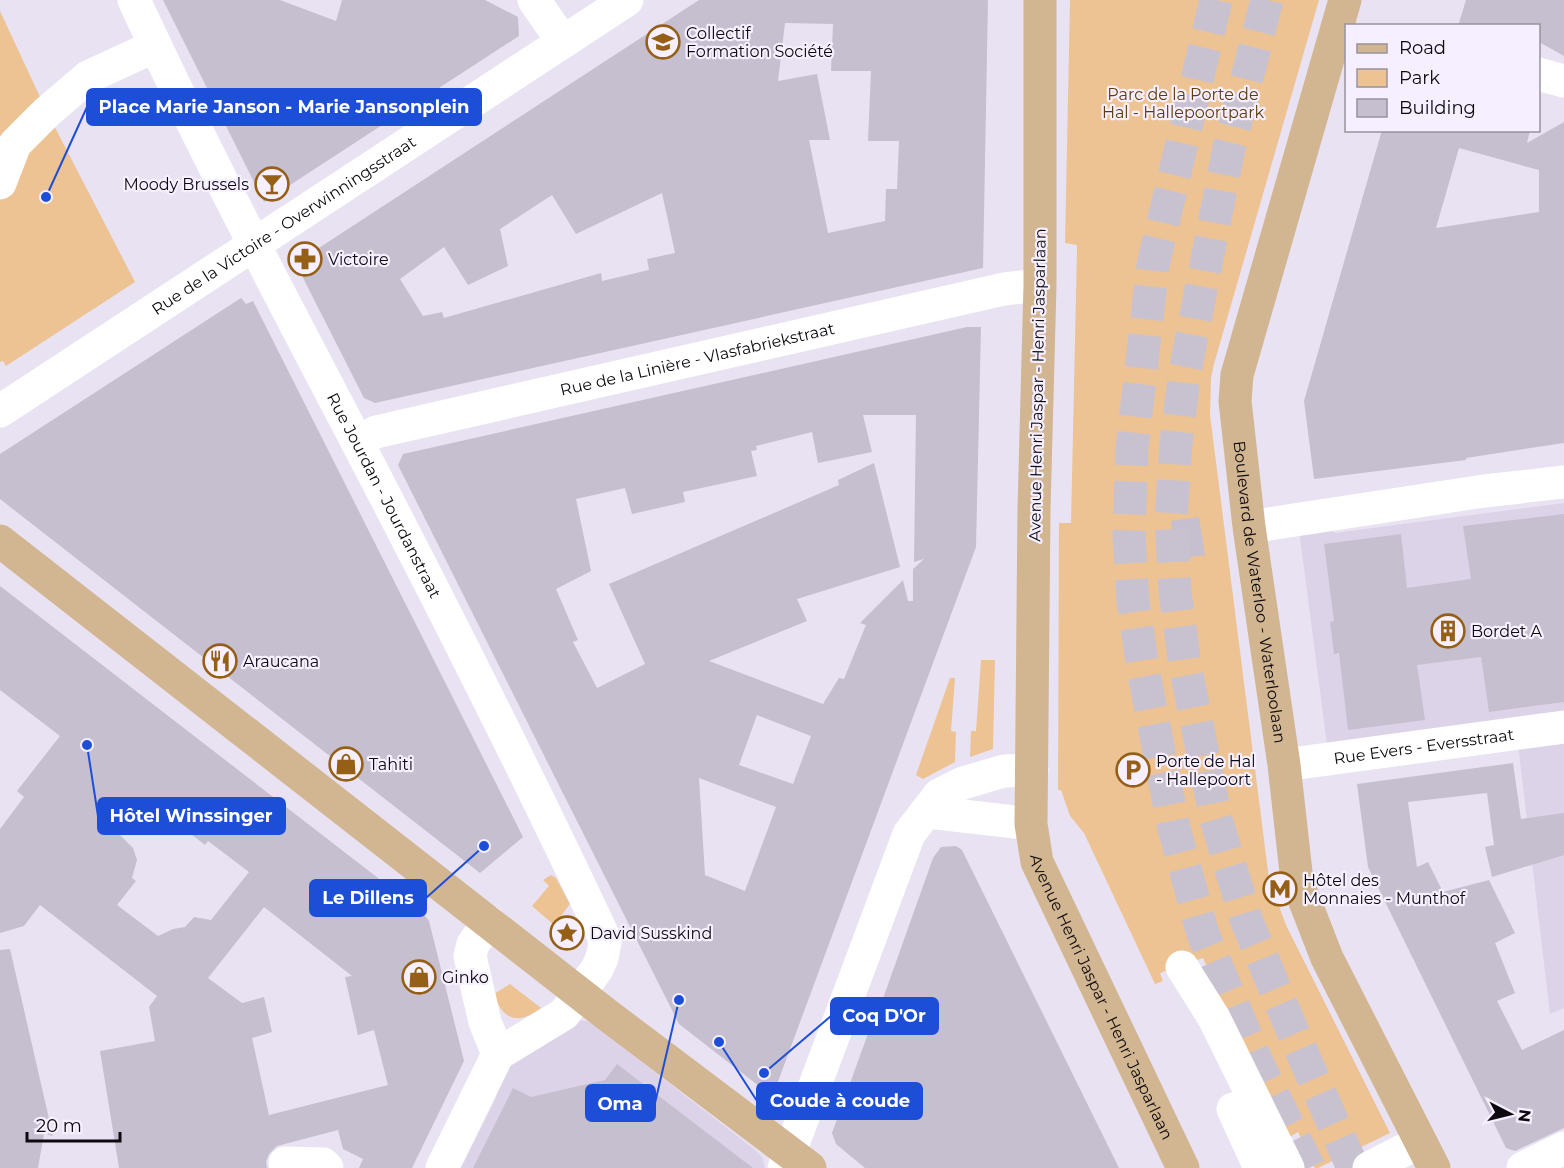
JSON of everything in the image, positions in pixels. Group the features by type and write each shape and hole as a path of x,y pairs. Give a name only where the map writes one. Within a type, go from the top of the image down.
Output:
{"main road":[{"name":"Avenue Henri Jaspar - Henri Jasparlaan","path":"1040,0 1040,285 1033,539 1031,824 1037,862 1183,1168"},
{"name":"Boulevard de Waterloo - Waterloolaan","path":"1345,25 1237,375 1235,401 1249,526 1284,765 1297,881 1327,958 1429,1161"},
{"path":"0,541 795,1163"}],"street":[{"name":"Rue Jourdan - Jourdanstraat","path":"134,0 254,244 555,834 602,933 605,942 602,958 580,993 560,1018 498,1054"},
{"path":"534,0 563,42"},
{"name":"Rue de la Victoire - Overwinningsstraat","path":"0,411 627,0"},
{"path":"0,183 15,144 47,112 88,77 155,46"},
{"path":"1540,74 1564,81"},
{"name":"Rue de la Linière - Vlasfabriekstraat","path":"357,442 376,432 1004,289 1040,285"},
{"path":"1249,526 1484,491 1564,482"},
{"name":"Rue Evers - Eversstraat","path":"1284,765 1564,727"},
{"path":"795,1163 909,834 939,795 963,783 1004,771 1032,770"},
{"path":"928,812 1031,824"},
{"path":"442,1168 498,1054 485,1022 470,956 473,944 489,922"},
{"path":"1260,1168 1194,1027 1182,967 1214,1018 1288,1168"},
{"path":"1523,1168 1564,1148"},
{"path":"1369,1168 1429,1161"},
{"path":"285,1163 323,1164 327,1168"}],"shaded area":[{"path":"1564,503 1564,1008 1550,1014 1515,719 1328,752 1299,530 1332,526 1334,533"},
{"path":"576,1020 587,1021 594,1025 754,1149 762,1157 765,1168 461,1168 496,1098 492,1087 501,1068"}],"green space":[{"name":"Parc de la Porte de Hal - Hallepoortpark","path":"1070,0 1319,0 1214,364 1211,378 1210,415 1269,879 1286,925 1390,1133 1318,1168 1315,1168 1298,1132 1283,1141 1203,958 1160,973 1163,981 1155,984 1084,833 1070,816 1061,790 1058,790 1059,523 1071,523 1077,249 1077,245 1065,243"},
{"path":"0,11 47,112 135,282 6,366 3,361 0,362"},
{"path":"981,660 995,660 993,749 970,757 971,731 976,731"},
{"path":"950,678 955,678 951,731 956,732 955,762 923,779 916,775"},
{"path":"551,875 556,878 570,904 554,925 532,906 549,886 543,880"},
{"path":"510,984 541,1008 525,1017 512,1018 507,1015 494,994"}],"building":[{"path":"163,0 280,0 336,21 342,0 485,0 518,17 519,36 264,202"},
{"path":"699,0 988,0 983,268 375,403 364,398 299,270 302,259","holes":["785,23 833,24 831,71 871,71 868,141 899,141 897,189 886,189 885,221 828,233 809,140 830,140 817,74 778,81","662,193 675,253 647,259 649,270 602,281 601,273 444,318 442,312 423,316 400,279 444,247 468,285 508,266 500,229 552,195 576,234"]},
{"path":"1466,0 1564,0 1564,56 1540,43 1540,24 1459,24"},
{"path":"1564,122 1564,443 1466,458 1466,460 1314,479 1304,401 1381,132 1530,132 1527,143","holes":["1459,148 1539,170 1539,212 1436,228"]},
{"path":"241,298 246,304 253,301 523,837 480,873 0,499 0,454"},
{"path":"967,327 981,327 976,547 776,1087 764,1090 679,1024 398,465 403,454","holes":["863,415 916,415 914,562 924,559 913,569 913,601 908,601 903,580 860,623 866,625 844,679 839,678 823,704 709,661 807,621 797,599 900,567 874,463 838,480 839,485 609,584 645,664 597,688 573,642 578,640 556,589 591,571 576,499 625,488 632,514 685,502 683,492 757,476 751,451 757,450 756,446 812,432 818,463 872,452","757,715 811,736 793,784 739,765","699,778 776,807 745,891 705,875"]},
{"name":"Bordet A","path":"1564,514 1564,702 1489,712 1481,657 1417,665 1425,720 1348,730 1339,653 1334,654 1330,622 1334,621 1324,544 1401,534 1407,588 1471,579 1463,526"},
{"path":"1199,517 1205,555 1176,559 1171,521"},
{"path":"0,586 422,912 429,921 464,1061 412,1168 359,1168 363,1159 343,1149 338,1130 277,1146 269,1154 266,1162 267,1168 119,1168 100,1051 155,1041 149,1007 157,996 40,905 24,926 0,933 0,829 24,797 17,791 60,736 0,690","holes":["146,799 205,845 208,841 249,872 211,920 194,917 185,927 173,929 158,936 117,905 136,881 132,878 137,860 133,848 117,832","264,907 352,976 345,977 358,1035 374,1030 388,1085 269,1115 252,1038 272,1032 264,997 242,1003 208,978"]},
{"path":"1513,763 1521,819 1564,813 1564,855 1492,877 1485,847 1494,845 1487,793 1408,802 1417,867 1428,862 1443,892 1489,880 1515,933 1495,943 1515,993 1497,1001 1522,1050 1564,1030 1564,1128 1515,1151 1506,1148 1368,867 1357,784"},
{"path":"956,846 962,850 1119,1168 865,1168 836,1144 832,1133 933,858 941,847"},
{"path":"10,949 53,1136 44,1134 38,1168 0,1168 0,950"},
{"path":"617,1064 753,1168 473,1168 513,1088 531,1097 605,1080"}],"tunnel":[{"path":"1216,0 1153,265 1132,448 1129,535 1133,602 1144,674 1174,828 1203,934 1257,1062 1309,1168"},
{"path":"1267,0 1229,148 1185,371 1176,444 1171,519 1175,591 1185,665 1216,819 1246,919 1353,1168"}],"place":[{"name":"Collectif Formation Société","path":"663,42"},
{"name":"Moody Brussels","path":"272,184"},
{"name":"Place Marie Janson - Marie Jansonplein","path":"46,197"},
{"name":"Victoire","path":"305,259"},
{"name":"Bordet A","path":"1448,631"},
{"name":"Araucana","path":"220,661"},
{"name":"Hôtel Winssinger","path":"87,745"},
{"name":"Tahiti","path":"346,764"},
{"name":"Porte de Hal - Hallepoort","path":"1133,770"},
{"name":"Le Dillens","path":"484,846"},
{"name":"Hôtel des Monnaies - Munthof","path":"1280,889"},
{"name":"David Susskind","path":"567,933"},
{"name":"Ginko","path":"419,977"},
{"name":"Oma","path":"679,1000"},
{"name":"Coude à coude","path":"719,1042"},
{"name":"Coq D'Or","path":"764,1073"}]}
